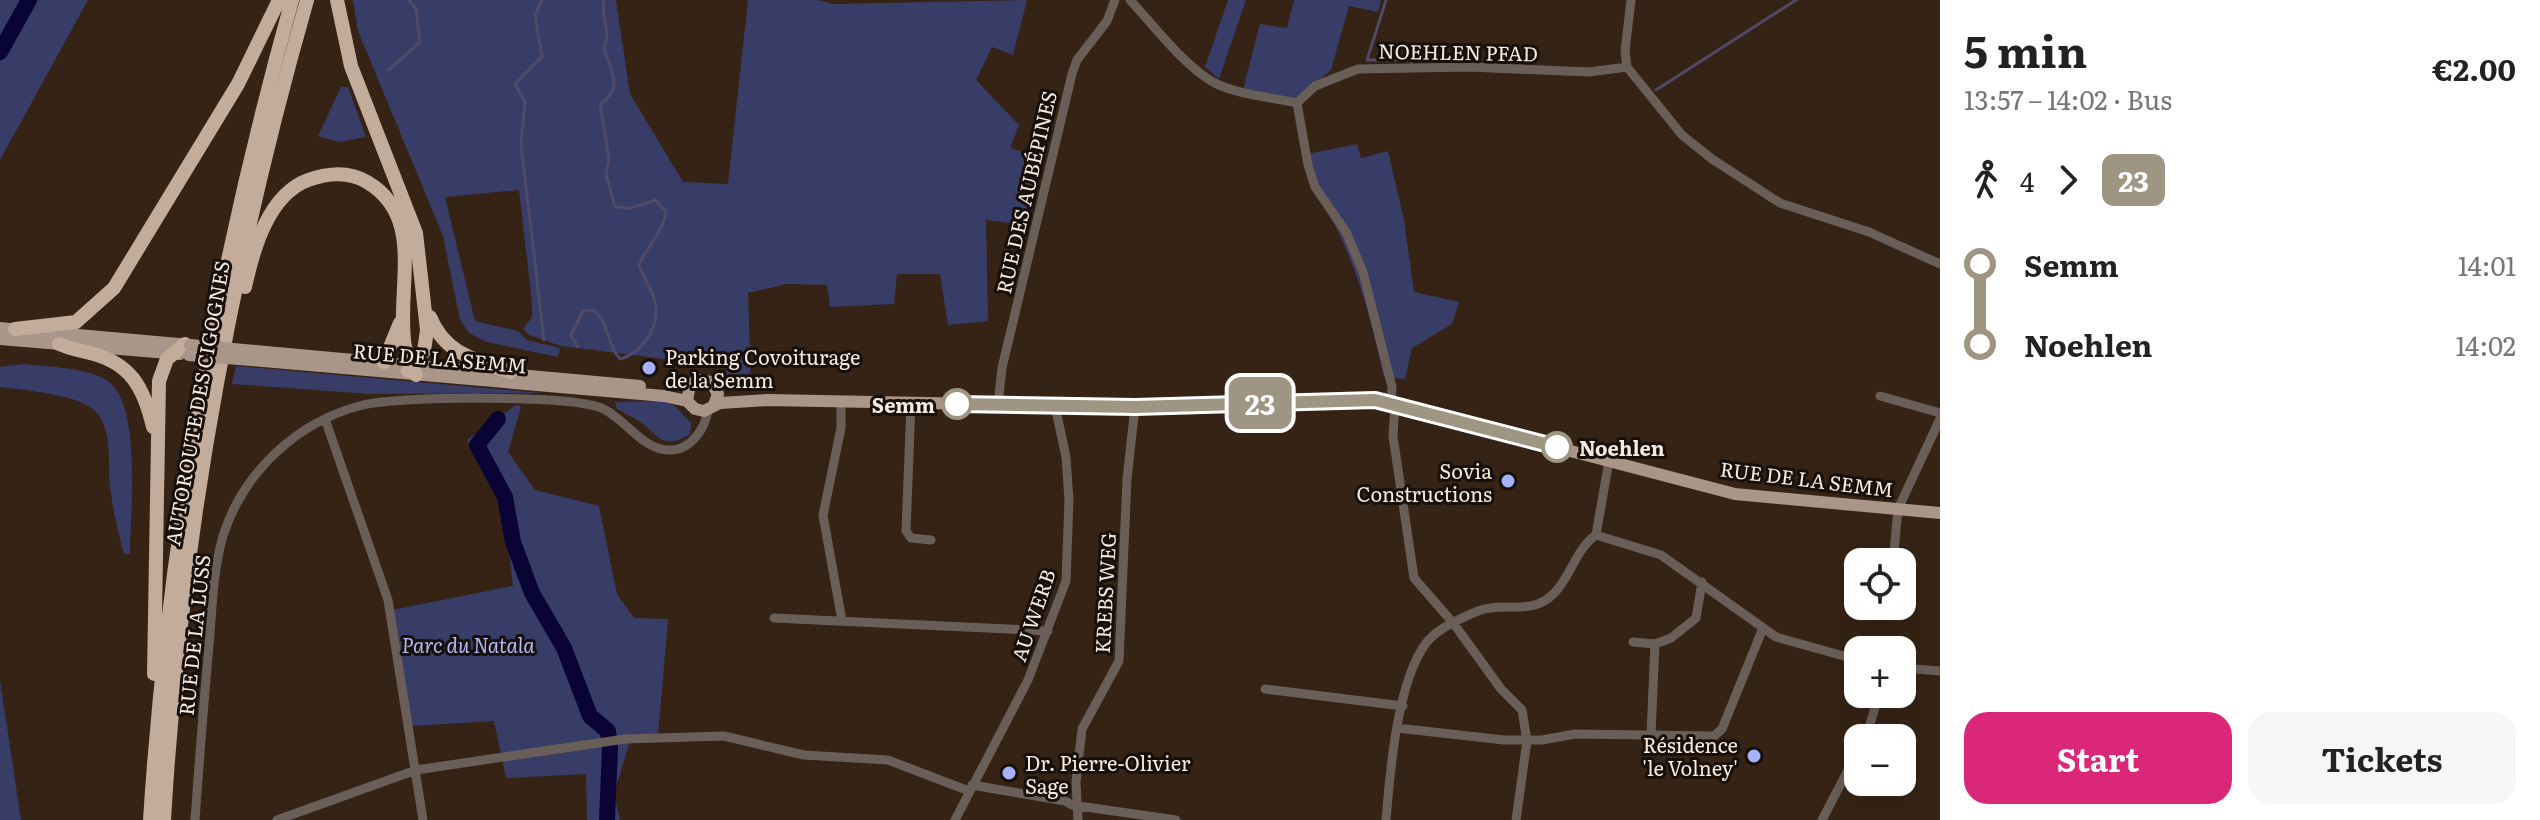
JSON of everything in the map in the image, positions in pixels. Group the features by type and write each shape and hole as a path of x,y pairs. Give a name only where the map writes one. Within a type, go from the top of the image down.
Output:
{"highway":[{"path":"8,328 76,322 114,288 244,73 279,0"},
{"name":"AUTOROUTE DES CIGOGNES","path":"150,820 174,573 211,332 244,182 292,0"},
{"name":"AUTOROUTE DES CIGOGNES","path":"164,820 187,574 223,360 247,230 307,0"},
{"path":"337,0 351,66 416,233 425,305 424,351 412,371"},
{"path":"223,360 234,337 246,282 269,218 287,194 322,175 341,174 361,178 387,197 398,213 404,234 405,345 412,371"},
{"path":"384,362 395,341 403,299"},
{"path":"425,305 446,345 459,354 510,372"},
{"path":"59,344 108,358 130,372 144,392 155,439"},
{"path":"158,714 153,692 155,439 159,381 162,368 184,349"}],"main road":[{"path":"8,328 184,349"},
{"path":"0,339 184,349"},
{"name":"RUE DE LA SEMM","path":"184,349 255,351 384,362 412,371 510,372 689,399 711,407 768,400 1135,407 1346,400 1393,404 1735,494 1940,513"},
{"name":"RUE DE LA SEMM","path":"184,349 239,359 412,371 689,399"},
{"name":"RUE DE LA SEMM","path":"689,399 702,379 711,382 717,391 768,400"},
{"path":"711,407 717,391"}],"street":[{"name":"RUE DES AUBÉPINES","path":"998,404 1000,376 1072,74 1077,60 1107,21 1115,0"},
{"path":"1130,0 1179,53 1211,80 1230,89 1297,103 1301,138 1315,187 1346,232 1363,272 1392,387 1393,436 1414,578 1454,624 1501,689 1522,710 1527,741 1516,820"},
{"path":"1631,0 1625,51 1627,67 1682,135 1712,159 1780,203 1869,232 1940,264"},
{"name":"NOEHLEN PFAD","path":"1297,103 1315,86 1358,69 1469,67 1589,72 1627,67"},
{"path":"1880,396 1940,413"},
{"path":"689,399 700,429"},
{"name":"RUE DE LA LUSS","path":"195,820 214,593 223,538 246,489 276,451 325,419 365,405 397,401 496,400 600,408 663,450 685,447 696,439 700,429"},
{"path":"841,401 841,428 823,515 842,621"},
{"path":"911,403 906,531 911,538 931,540"},
{"name":"AU WERB","path":"955,820 1015,709 1060,601 1069,559 1066,457 1055,406"},
{"path":"700,429 711,407"},
{"name":"KREBS WEG","path":"1078,820 1076,782 1082,729 1119,661 1127,479 1135,407"},
{"path":"325,419 388,600 423,820"},
{"path":"1894,548 1898,509 1940,419"},
{"path":"1386,820 1397,728 1427,642 1439,630 1481,610 1539,604 1550,596 1564,582 1585,543 1596,535 1609,461"},
{"path":"1596,535 1661,555 1763,628 1794,643 1844,656"},
{"path":"1633,642 1655,644 1671,638 1696,618 1702,582"},
{"path":"774,618 1048,631"},
{"path":"1397,728 1527,741 1573,734 1714,736 1722,729 1763,628"},
{"path":"1651,734 1655,644"},
{"path":"1916,669 1940,671"},
{"path":"1265,689 1403,706"},
{"path":"277,820 416,770 616,740 724,736 804,755 888,760 970,788 1176,820"},
{"path":"1822,820 1844,778"}],"green space":[{"path":"0,0 88,0 0,160"},
{"path":"353,0 616,0 630,94 683,182 728,184 748,0 817,0 834,4 1027,0 1013,55 992,47 976,80 1019,125 1010,148 1043,158 1027,225 986,220 988,321 948,325 940,274 897,274 894,304 830,307 827,285 787,284 748,293 751,388 726,386 727,357 681,354 664,359 561,346 529,335 523,329 532,317 532,302 519,190 445,197 475,321 518,331 527,340 560,348 558,357 487,342 469,333 460,320 443,236 358,31"},
{"path":"1228,0 1246,0 1219,79 1205,67"},
{"path":"1294,0 1381,0 1378,12 1349,6 1331,70 1294,100 1242,93 1260,24 1287,28"},
{"path":"341,87 348,87 366,137 339,142 318,136"},
{"path":"1357,144 1361,158 1388,151 1404,220 1414,292 1459,302 1452,324 1412,348 1405,379 1384,377 1355,273 1302,155"},
{"path":"24,364 90,373 108,381 119,393 126,412 132,462 130,554 124,554 116,521 110,487 107,433 98,414 71,399 0,387 0,367"},
{"path":"236,366 542,393 370,394 232,384"},
{"path":"662,401 675,406 691,423 690,434 673,441 662,440 617,409 615,402"},
{"name":"Parc du Natala","path":"516,405 521,407 508,452 535,490 599,506 617,594 634,618 668,619 658,735 629,744 614,794 620,820 587,820 586,774 506,778 494,721 411,726 393,610 513,586 506,524 494,491 467,440"},
{"path":"0,680 21,820 0,820"}],"waterway":[{"path":"0,52 29,0"},
{"path":"389,70 420,42 416,9 409,0"},
{"path":"542,0 535,15 542,57 515,84 525,102 521,144 544,340"},
{"path":"578,347 571,335 583,311 593,310 598,315 620,359 635,352 651,333 656,309 639,266 662,226 666,212 656,200 630,208 615,207 606,174 609,159 600,104 614,86 604,48 607,37 604,0"},
{"path":"1386,0 1367,60 1410,60 1412,66"},
{"path":"1656,90 1796,0"},
{"path":"498,419 477,445 505,497 513,542 532,593 564,648 590,716 608,731 607,820"}],"bus line":[{"name":"23","path":"957,404 1135,407 1375,400 1557,447"}],"place":[{"name":"Parking Covoiturage de la Semm","path":"649,368"},
{"name":"Semm","path":"957,404"},
{"name":"Noehlen","path":"1557,447"},
{"name":"Sovia Constructions","path":"1508,481"},
{"name":"Résidence 'le Volney'","path":"1754,756"},
{"name":"Dr. Pierre-Olivier Sage","path":"1009,773"}]}
